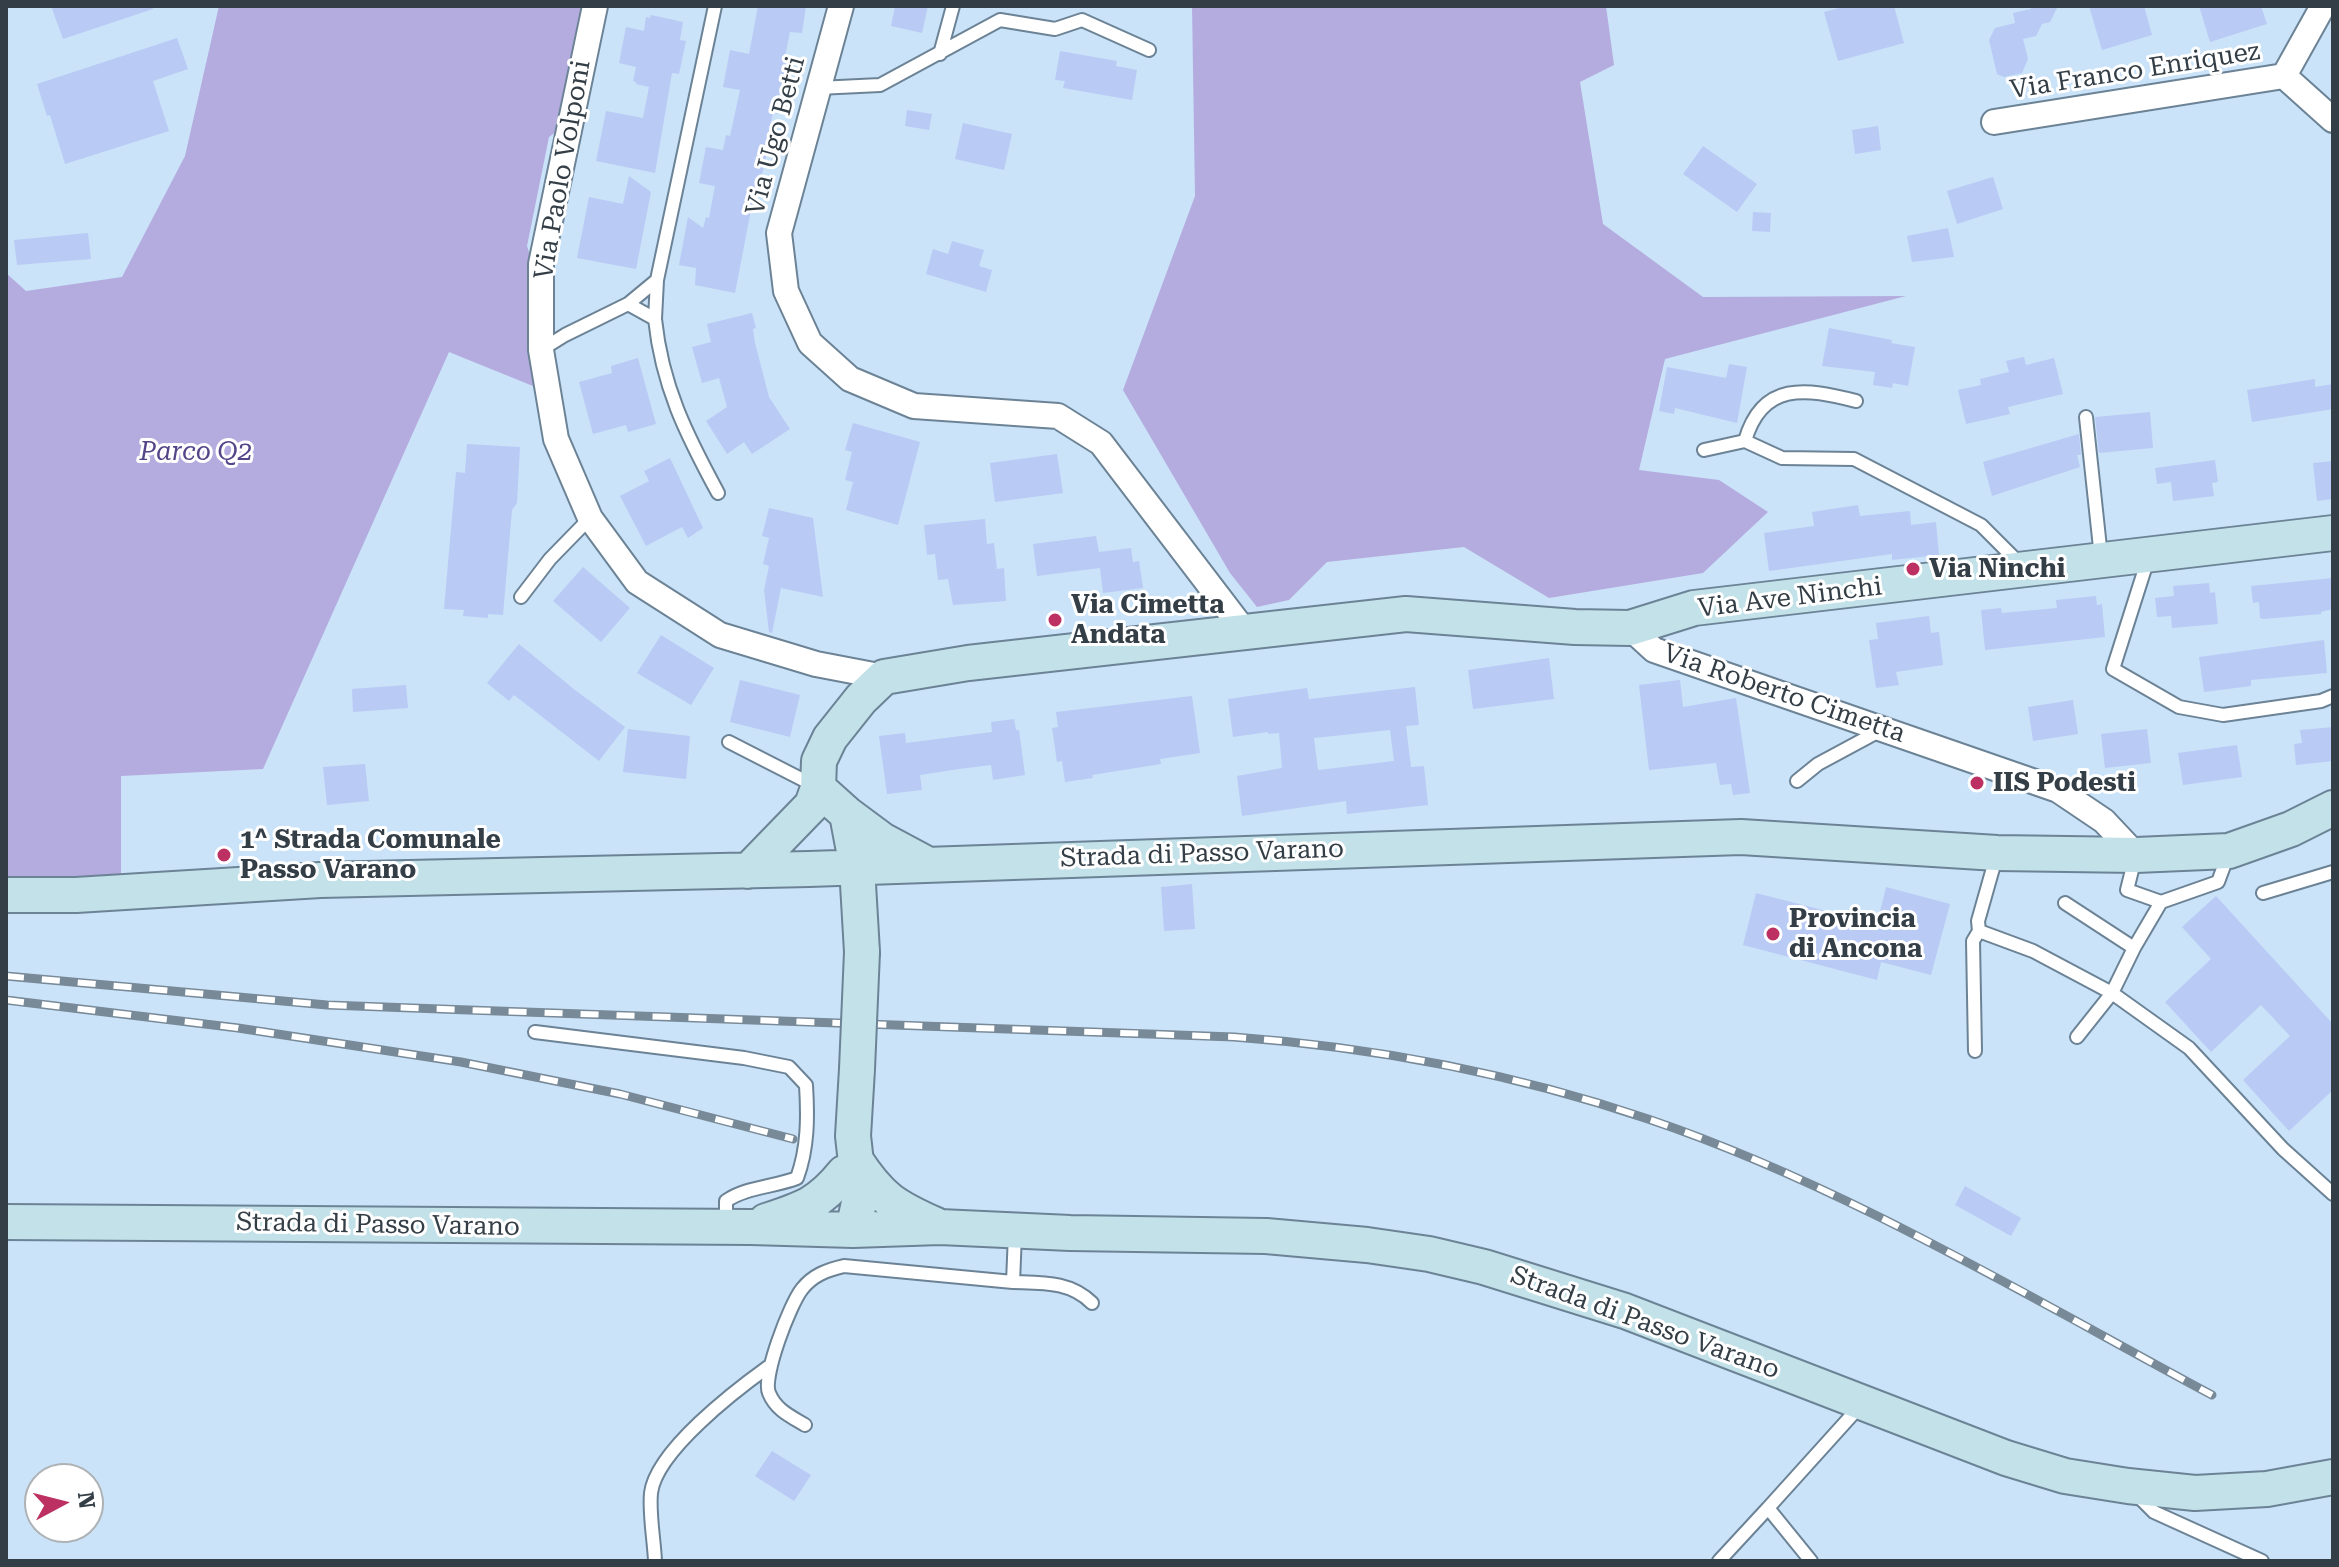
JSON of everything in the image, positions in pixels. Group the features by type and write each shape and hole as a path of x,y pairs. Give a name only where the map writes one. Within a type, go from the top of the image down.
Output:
{"street":[{"name":"Via Paolo Volponi","path":"595,6 541,264 541,350 556,439 590,518 637,582 720,635 816,664 884,677"},
{"name":"Via Ugo Betti","path":"841,6 779,233 786,291 810,343 850,379 914,406 1058,416 1101,443 1246,633"},
{"name":"Via Franco Enriquez","path":"2284,76 2323,6"},
{"name":"Via Franco Enriquez","path":"2284,76 2333,120"},
{"name":"Via Franco Enriquez","path":"1994,122 2284,76"},
{"name":"Via Ave Ninchi","path":"1630,628 1694,608 2333,533"},
{"path":"862,940 844,899 809,869 800,841 815,797 819,761 830,738 861,699 884,677 968,663 1406,614 1575,627 1630,628"},
{"name":"Via Roberto Cimetta","path":"1630,628 1654,650 2058,790 2104,821 2136,855"},
{"path":"748,871 815,797"},
{"name":"Strada di Passo Varano","path":"815,797 847,814 882,840 926,863"},
{"name":"Strada di Passo Varano","path":"6,895 76,895 320,880 748,871 1741,837 1997,853 2136,855 2229,851 2291,829 2333,808"},
{"path":"847,814 857,867 862,940 851,1156 843,1201 853,1230"},
{"path":"862,940 879,896 903,875 926,863"},
{"name":"Strada di Passo Varano","path":"738,1227 809,1206 826,1194 851,1156 872,1187 899,1208 940,1227"},
{"name":"Strada di Passo Varano","path":"6,1222 853,1230 940,1227 1266,1236 1341,1242 1429,1254 1625,1311 2021,1463 2065,1476 2195,1493 2267,1489 2333,1477"}],"lane":[{"path":"715,6 657,280 655,319 659,354 672,400 686,434 718,493"},
{"path":"940,54 953,6"},
{"path":"818,88 880,85 1000,20 1055,29 1082,20 1149,50"},
{"path":"541,350 628,304 657,280"},
{"path":"628,304 655,319"},
{"path":"1745,441 1751,422 1767,403 1783,393 1826,393 1856,401"},
{"path":"2086,417 2101,561"},
{"path":"1704,450 1745,441 1782,458 1854,459 1981,525 2026,570"},
{"path":"521,597 550,559 590,518"},
{"path":"2149,556 2113,669 2179,707 2223,715 2321,701 2333,696"},
{"path":"1797,781 1818,764 1883,729"},
{"path":"729,742 815,797"},
{"path":"2136,855 2127,890 2161,902 2218,882 2229,851"},
{"path":"1975,1051 1973,941 1979,931 1978,921 1997,853"},
{"path":"2263,893 2333,872"},
{"path":"2077,1037 2112,993 2161,902"},
{"path":"2065,903 2134,948"},
{"path":"1979,931 2033,951 2112,993 2189,1048 2283,1149 2333,1194"},
{"path":"535,1032 744,1058 789,1067 806,1085 808,1117 804,1160 797,1178 736,1194 726,1201 738,1227"},
{"path":"1013,1282 1015,1231"},
{"path":"805,1425 778,1409 767,1391 768,1367 801,1290 821,1272 844,1266 1052,1283 1080,1291 1092,1303"},
{"path":"655,1561 651,1490 664,1464 697,1424 768,1367"},
{"path":"1719,1561 1863,1403"},
{"path":"2128,1486 2154,1512 2262,1561"},
{"path":"1768,1508 1811,1561"}],"green space":[{"name":"Parco Q2","path":"219,6 584,6 557,131 549,137 527,246 537,275 533,386 449,352 263,769 121,776 121,877 6,877 6,273 26,291 122,277 185,156"},
{"path":"1192,6 1606,6 1614,65 1580,82 1603,224 1703,297 1906,296 1665,359 1639,470 1719,480 1768,512 1703,573 1549,598 1464,547 1327,562 1289,600 1257,607 1230,573 1123,390 1195,196"}],"building":[{"path":"51,6 152,6 153,9 63,39"},
{"path":"758,6 806,6 802,33 790,32 784,62 789,64 778,114 773,113 735,293 695,285 696,268 679,265 688,217 703,228 706,217 709,218 715,186 699,183 706,147 723,150 726,135 730,136 740,90 723,87 730,50 749,54"},
{"path":"895,6 928,6 922,33 891,26"},
{"path":"1847,6 1894,6 1904,43 1838,61 1824,12"},
{"path":"2030,6 2058,6 2050,22 2042,24 2036,36 2023,39 2028,59 2022,73 2004,77 1997,74 1989,40 1995,28 2015,23 2013,13 2031,9"},
{"path":"2089,6 2144,6 2152,35 2102,50"},
{"path":"2199,6 2261,6 2267,24 2210,42"},
{"path":"651,15 683,22 680,40 686,41 679,74 672,73 655,173 596,161 606,111 643,118 649,87 633,81 636,67 619,63 626,27 644,31 646,17 650,18"},
{"path":"177,38 188,69 153,81 169,131 65,164 37,84"},
{"path":"1060,51 1117,61 1116,66 1137,70 1132,100 1063,88 1065,81 1055,80"},
{"path":"907,110 932,114 929,130 905,126"},
{"path":"963,123 1012,134 1004,170 955,159"},
{"path":"1878,126 1881,150 1855,154 1852,130"},
{"path":"1703,146 1757,184 1737,212 1683,174"},
{"path":"629,176 651,192 636,269 577,258 589,197 623,204"},
{"path":"1993,177 2003,209 1957,224 1947,191"},
{"path":"1753,212 1771,213 1770,232 1752,231"},
{"path":"1948,228 1954,257 1912,262 1907,236"},
{"path":"88,233 91,259 17,265 14,240"},
{"path":"952,241 984,250 979,266 992,270 986,292 926,274 933,249 948,254"},
{"path":"752,313 756,328 753,329 755,343 769,397 790,429 752,454 744,442 727,454 706,421 727,407 719,378 702,383 692,347 711,342 707,324"},
{"path":"1829,328 1915,347 1908,386 1893,383 1892,388 1873,385 1875,372 1822,366"},
{"path":"2024,357 2026,365 2054,358 2063,394 2008,407 2010,414 1966,424 1958,390 1981,385 1980,379 2009,372 2006,361"},
{"path":"638,358 656,424 628,432 626,425 593,434 579,382 612,373 611,366"},
{"path":"1729,364 1747,367 1737,423 1675,408 1674,414 1659,411 1667,367 1726,378"},
{"path":"2315,379 2315,387 2333,384 2333,409 2252,422 2247,390"},
{"path":"2150,412 2153,448 2099,453 2095,417"},
{"path":"853,423 920,442 898,525 846,510 853,482 845,480 852,452 845,450"},
{"path":"2079,434 2081,455 2077,455 2080,467 1992,496 1983,462"},
{"path":"467,444 520,447 517,503 512,510 503,615 488,614 488,618 463,616 464,610 444,609 456,472 465,473"},
{"path":"1057,454 1063,493 995,502 990,463"},
{"path":"670,458 703,528 688,538 682,527 646,546 620,496 649,481 644,471"},
{"path":"2215,460 2218,482 2212,483 2214,496 2173,501 2171,482 2157,484 2155,468"},
{"path":"2333,461 2333,499 2317,501 2313,463"},
{"path":"1858,505 1860,516 1910,511 1911,525 1936,522 1939,555 1892,560 1892,554 1769,571 1764,533 1814,526 1812,512"},
{"path":"769,508 813,518 823,597 781,588 772,633 769,632 764,590 769,566 763,564 769,538 762,536"},
{"path":"985,519 987,544 994,543 997,569 1004,568 1006,601 953,605 948,579 938,580 935,554 927,555 924,525"},
{"path":"1096,536 1099,552 1131,548 1133,562 1139,561 1143,588 1103,593 1100,568 1037,576 1033,544"},
{"path":"583,567 630,608 601,642 553,601"},
{"path":"2333,578 2333,609 2321,614 2264,619 2260,618 2259,602 2253,603 2251,586"},
{"path":"2209,583 2210,593 2215,592 2218,624 2172,628 2171,616 2157,617 2155,598 2174,596 2173,586"},
{"path":"2096,596 2097,605 2102,604 2105,637 1985,650 1981,610 2001,608 2002,613 2057,608 2056,600"},
{"path":"1929,616 1931,633 1939,632 1943,665 1896,672 1899,685 1876,688 1869,640 1878,639 1876,623"},
{"path":"661,635 714,668 691,705 637,673"},
{"path":"2324,640 2327,673 2251,680 2251,686 2204,692 2199,657"},
{"path":"519,644 625,727 599,761 514,695 509,701 487,683"},
{"path":"1549,658 1554,699 1473,709 1468,670"},
{"path":"740,680 800,695 790,737 730,722"},
{"path":"1680,680 1683,707 1736,698 1750,793 1733,795 1731,784 1720,785 1716,763 1649,770 1639,685"},
{"path":"406,685 408,708 353,712 352,689"},
{"path":"1415,687 1419,725 1406,726 1411,767 1424,766 1428,805 1347,814 1346,801 1242,816 1237,776 1282,768 1279,733 1233,737 1228,699 1307,688 1309,699","holes":["1390,730 1394,761 1318,770 1314,738"]},
{"path":"1192,696 1200,753 1160,759 1161,764 1065,782 1062,761 1057,762 1052,728 1058,727 1056,712"},
{"path":"2073,700 2078,734 2033,741 2028,707"},
{"path":"1014,719 1016,730 1019,730 1025,775 993,780 991,765 959,769 920,775 922,790 887,794 879,736 905,733 906,743 992,732 991,722"},
{"path":"2333,727 2333,761 2296,765 2294,744 2302,743 2300,730"},
{"path":"628,729 690,736 686,779 623,772"},
{"path":"2147,729 2151,763 2105,768 2101,734"},
{"path":"2237,745 2242,777 2183,785 2178,753"},
{"path":"365,764 369,801 327,805 323,767"},
{"path":"1192,884 1195,929 1164,931 1161,887"},
{"path":"1886,887 1950,904 1931,975 1881,962 1877,980 1743,945 1756,893 1877,924"},
{"path":"2216,896 2333,1024 2333,1090 2289,1131 2243,1080 2290,1036 2261,1005 2211,1052 2165,1002 2211,959 2182,927"},
{"path":"1965,1186 2021,1218 2011,1236 1955,1205"},
{"path":"772,1451 811,1475 794,1501 755,1476"}],"railway":[{"path":"6,976 327,1005 1234,1037 1392,1055 1496,1076 1598,1103 1721,1146 1793,1176 1935,1245 2212,1395"},
{"path":"6,1000 238,1028 461,1062 620,1094 793,1139"}],"place":[{"name":"Via Ninchi","path":"1913,569"},
{"name":"Via Cimetta Andata","path":"1055,620"},
{"name":"IIS Podesti","path":"1977,783"},
{"name":"1^ Strada Comunale Passo Varano","path":"224,855"},
{"name":"Provincia di Ancona","path":"1773,934"}]}
